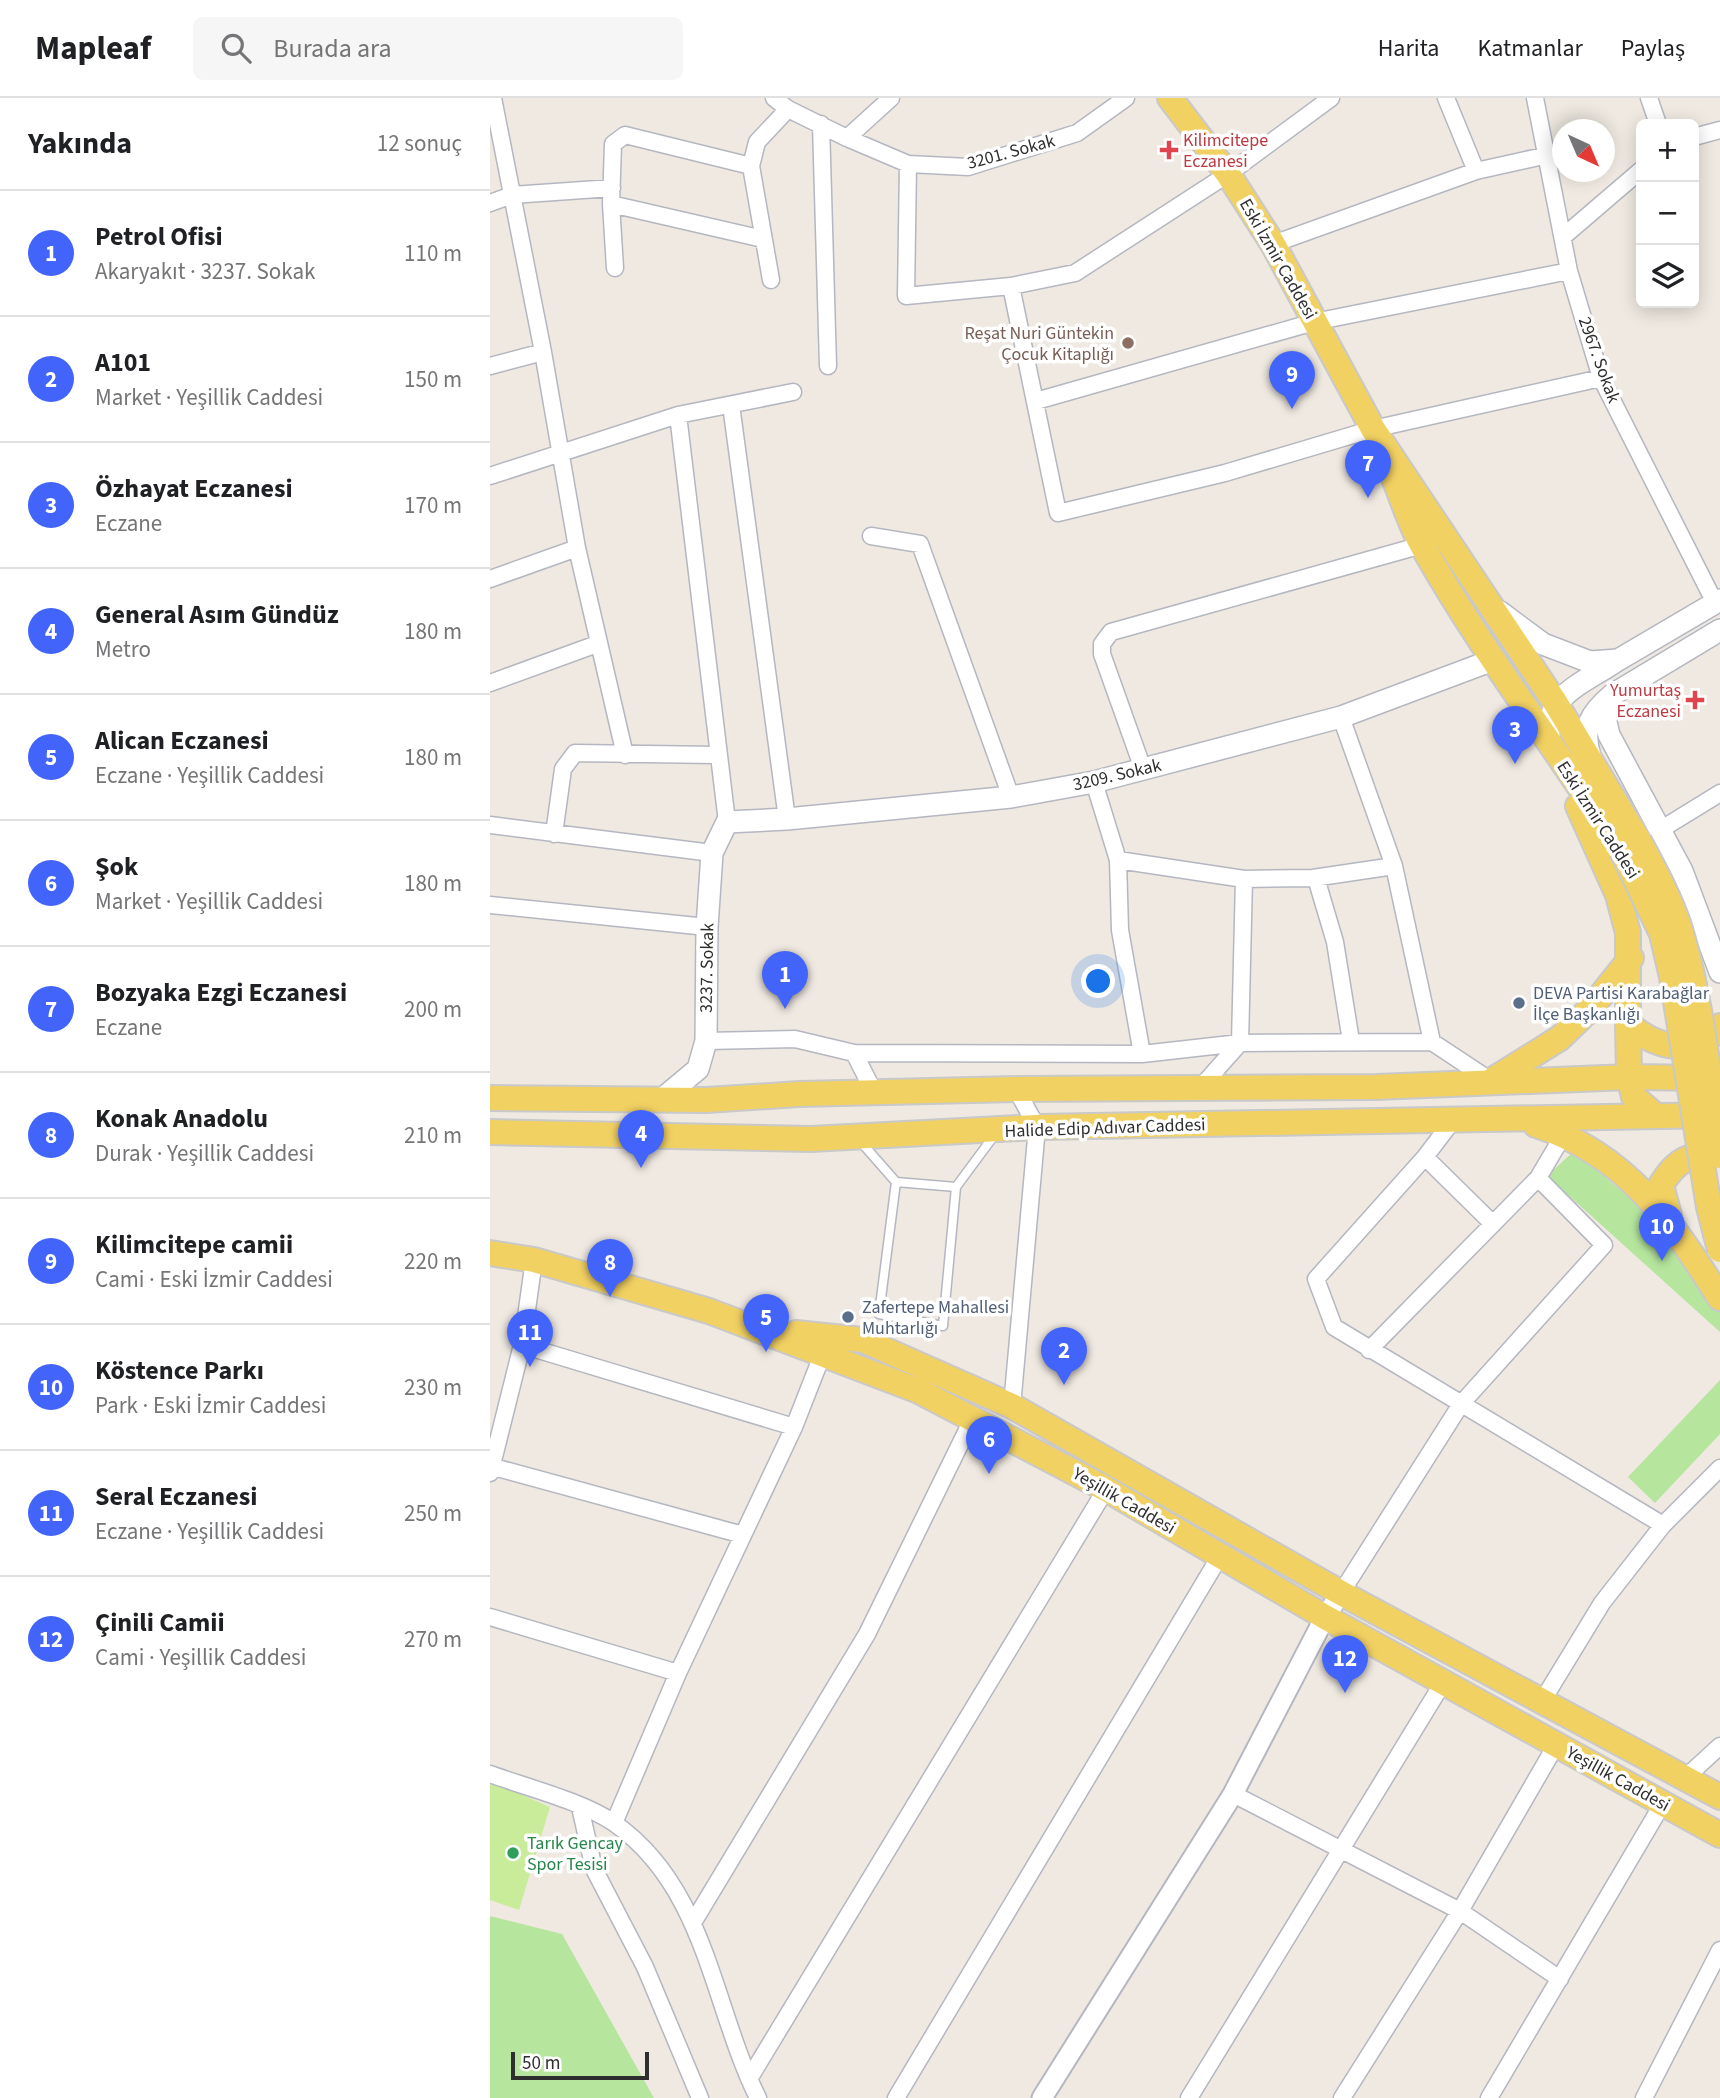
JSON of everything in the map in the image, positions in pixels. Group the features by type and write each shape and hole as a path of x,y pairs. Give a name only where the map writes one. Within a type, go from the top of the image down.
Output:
{"main road":[{"name":"Eski İzmir Caddesi","path":"1170,98 1228,174 1273,244 1373,429 1555,702 1640,841 1662,884 1679,927 1692,974 1720,1155"},
{"name":"Eski İzmir Caddesi","path":"1373,429 1422,545 1550,749 1586,795 1640,841 1645,894 1662,934 1672,977 1709,1207 1720,1250"},
{"path":"1656,1116 1634,1097 1629,1077 1631,958 1618,895 1550,749 1547,729 1555,702 1618,660 1718,602"},
{"path":"1492,605 1525,632 1567,654 1590,662 1618,660"},
{"path":"1592,762 1585,741 1587,724 1597,708 1612,695 1719,633"},
{"name":"3209. Sokak","path":"727,822 787,819 1011,797 1094,782 1341,718 1493,660"},
{"path":"1612,695 1605,718 1640,841 1682,871 1720,972"},
{"name":"3237. Sokak","path":"662,1099 698,1069 706,1041 707,928 712,853 727,822"},
{"path":"1491,1081 1560,1038 1591,1008 1631,958"},
{"path":"1628,1023 1641,1037 1657,1045 1669,1046 1699,1042 1720,1026"},
{"name":"Halide Edip Adıvar Caddesi","path":"490,1098 662,1099 1016,1089 1376,1087 1629,1077 1720,1079"},
{"name":"Halide Edip Adıvar Caddesi","path":"490,1132 811,1139 1037,1128 1720,1115"},
{"path":"1519,1119 1564,1134 1610,1160 1642,1189 1720,1298"},
{"path":"1679,1240 1662,1198 1661,1185 1668,1172 1690,1155 1720,1155"},
{"name":"Yeşillik Caddesi","path":"490,1246 557,1255 652,1281 792,1333 863,1340 1012,1406 1341,1593 1720,1797"},
{"name":"Yeşillik Caddesi","path":"490,1253 534,1260 709,1311 919,1391 1106,1489 1325,1617 1720,1835"},
{"path":"973,1418 995,1416 1012,1406"}],"street":[{"path":"493,98 543,352 577,548 597,644 625,755"},
{"name":"3201. Sokak","path":"774,98 788,109 908,164 968,167 1077,133 1126,98"},
{"path":"847,138 891,98"},
{"path":"908,164 906,296 1011,286 1075,273 1228,174 1331,98"},
{"path":"1446,98 1476,171"},
{"name":"2967. Sokak","path":"1535,98 1569,271 1601,378 1718,602"},
{"path":"1649,98 1656,119"},
{"path":"771,280 751,166 757,142 788,109"},
{"path":"821,124 828,366"},
{"path":"1699,136 1720,131"},
{"path":"615,268 613,144 625,135 751,166"},
{"path":"1273,244 1476,171 1548,155"},
{"path":"1564,236 1636,174"},
{"path":"490,203 512,195 612,196 763,239"},
{"path":"1036,401 1314,322 1569,271"},
{"path":"1011,286 1058,513 1225,473 1373,429 1601,378"},
{"path":"490,366 543,352"},
{"path":"490,476 678,415 793,392"},
{"path":"731,405 787,819"},
{"path":"678,415 727,822"},
{"path":"871,536 920,544 1011,797"},
{"path":"1143,769 1102,654 1102,644 1111,632 1422,545"},
{"path":"490,579 577,548"},
{"path":"490,683 597,644"},
{"path":"1341,718 1394,866 1432,1042"},
{"path":"554,834 563,769 575,753 717,755"},
{"path":"1094,782 1118,860 1120,930 1142,1054"},
{"path":"1640,841 1720,793"},
{"path":"490,825 712,853"},
{"path":"1118,860 1244,879 1316,878 1394,866"},
{"path":"1316,878 1335,942 1351,1041"},
{"path":"1200,1088 1240,1043 1244,879"},
{"path":"490,905 707,928"},
{"path":"706,1041 795,1039 853,1054 1142,1054 1240,1043 1432,1042 1491,1081"},
{"path":"853,1054 874,1092"},
{"path":"1012,1406 1037,1128 1016,1089"},
{"path":"1454,1119 1425,1157 1316,1279 1334,1327 1662,1525"},
{"path":"1369,1350 1538,1178 1564,1134"},
{"path":"1425,1157 1493,1224"},
{"path":"1042,2098 1233,1794 1325,1617 1461,1404 1604,1245 1538,1178"},
{"path":"534,1260 522,1345 490,1468 743,1535"},
{"path":"522,1345 794,1427"},
{"path":"614,1823 678,1673 794,1427 824,1353"},
{"path":"694,1921 867,1634 973,1418"},
{"path":"1541,1703 1602,1603 1662,1525 1720,1468"},
{"path":"748,2079 1106,1489"},
{"path":"896,2098 1220,1556"},
{"path":"490,1617 678,1673"},
{"path":"1189,2098 1444,1681"},
{"path":"1342,2098 1460,1911 1556,1745"},
{"path":"1685,1778 1720,1745"},
{"path":"490,1774 580,1807 614,1823 659,1863 694,1921 748,2079 758,2098"},
{"path":"1233,1794 1460,1911 1560,1979"},
{"path":"1489,2098 1663,1803"},
{"path":"580,1807 594,1868 645,1967 700,2098"},
{"path":"1644,2098 1720,1950"}],"lane":[{"path":"896,1182 879,1314 943,1326 956,1187 997,1131"},
{"path":"856,1136 896,1182 956,1187"}],"green space":[{"path":"1574,1151 1645,1211 1720,1312 1720,1332 1547,1176"},
{"path":"1720,1380 1720,1434 1655,1503 1628,1477"},
{"name":"Tarık Gencay Spor Tesisi","path":"490,1781 550,1807 519,1910 490,1900"},
{"path":"490,1916 562,1934 654,2098 490,2098"}],"place":[{"name":"Kilimcitepe Eczanesi","path":"1169,150"},
{"name":"Reşat Nuri Güntekin Çocuk Kitaplığı","path":"1128,343"},
{"name":"Kilimcitepe camii","path":"1292,409"},
{"name":"Bozyaka Ezgi Eczanesi","path":"1368,498"},
{"name":"Yumurtaş Eczanesi","path":"1695,700"},
{"name":"Özhayat Eczanesi","path":"1515,764"},
{"name":"DEVA Partisi Karabağlar İlçe Başkanlığı","path":"1519,1003"},
{"name":"Petrol Ofisi","path":"785,1009"},
{"name":"General Asım Gündüz","path":"641,1168"},
{"name":"Köstence Parkı","path":"1662,1261"},
{"name":"Konak Anadolu","path":"610,1297"},
{"name":"Zafertepe Mahallesi Muhtarlığı","path":"848,1317"},
{"name":"Alican Eczanesi","path":"766,1352"},
{"name":"Seral Eczanesi","path":"530,1367"},
{"name":"A101","path":"1064,1385"},
{"name":"Şok","path":"989,1474"},
{"name":"Çinili Camii","path":"1345,1693"},
{"name":"Tarık Gencay Spor Tesisi","path":"513,1853"}]}
